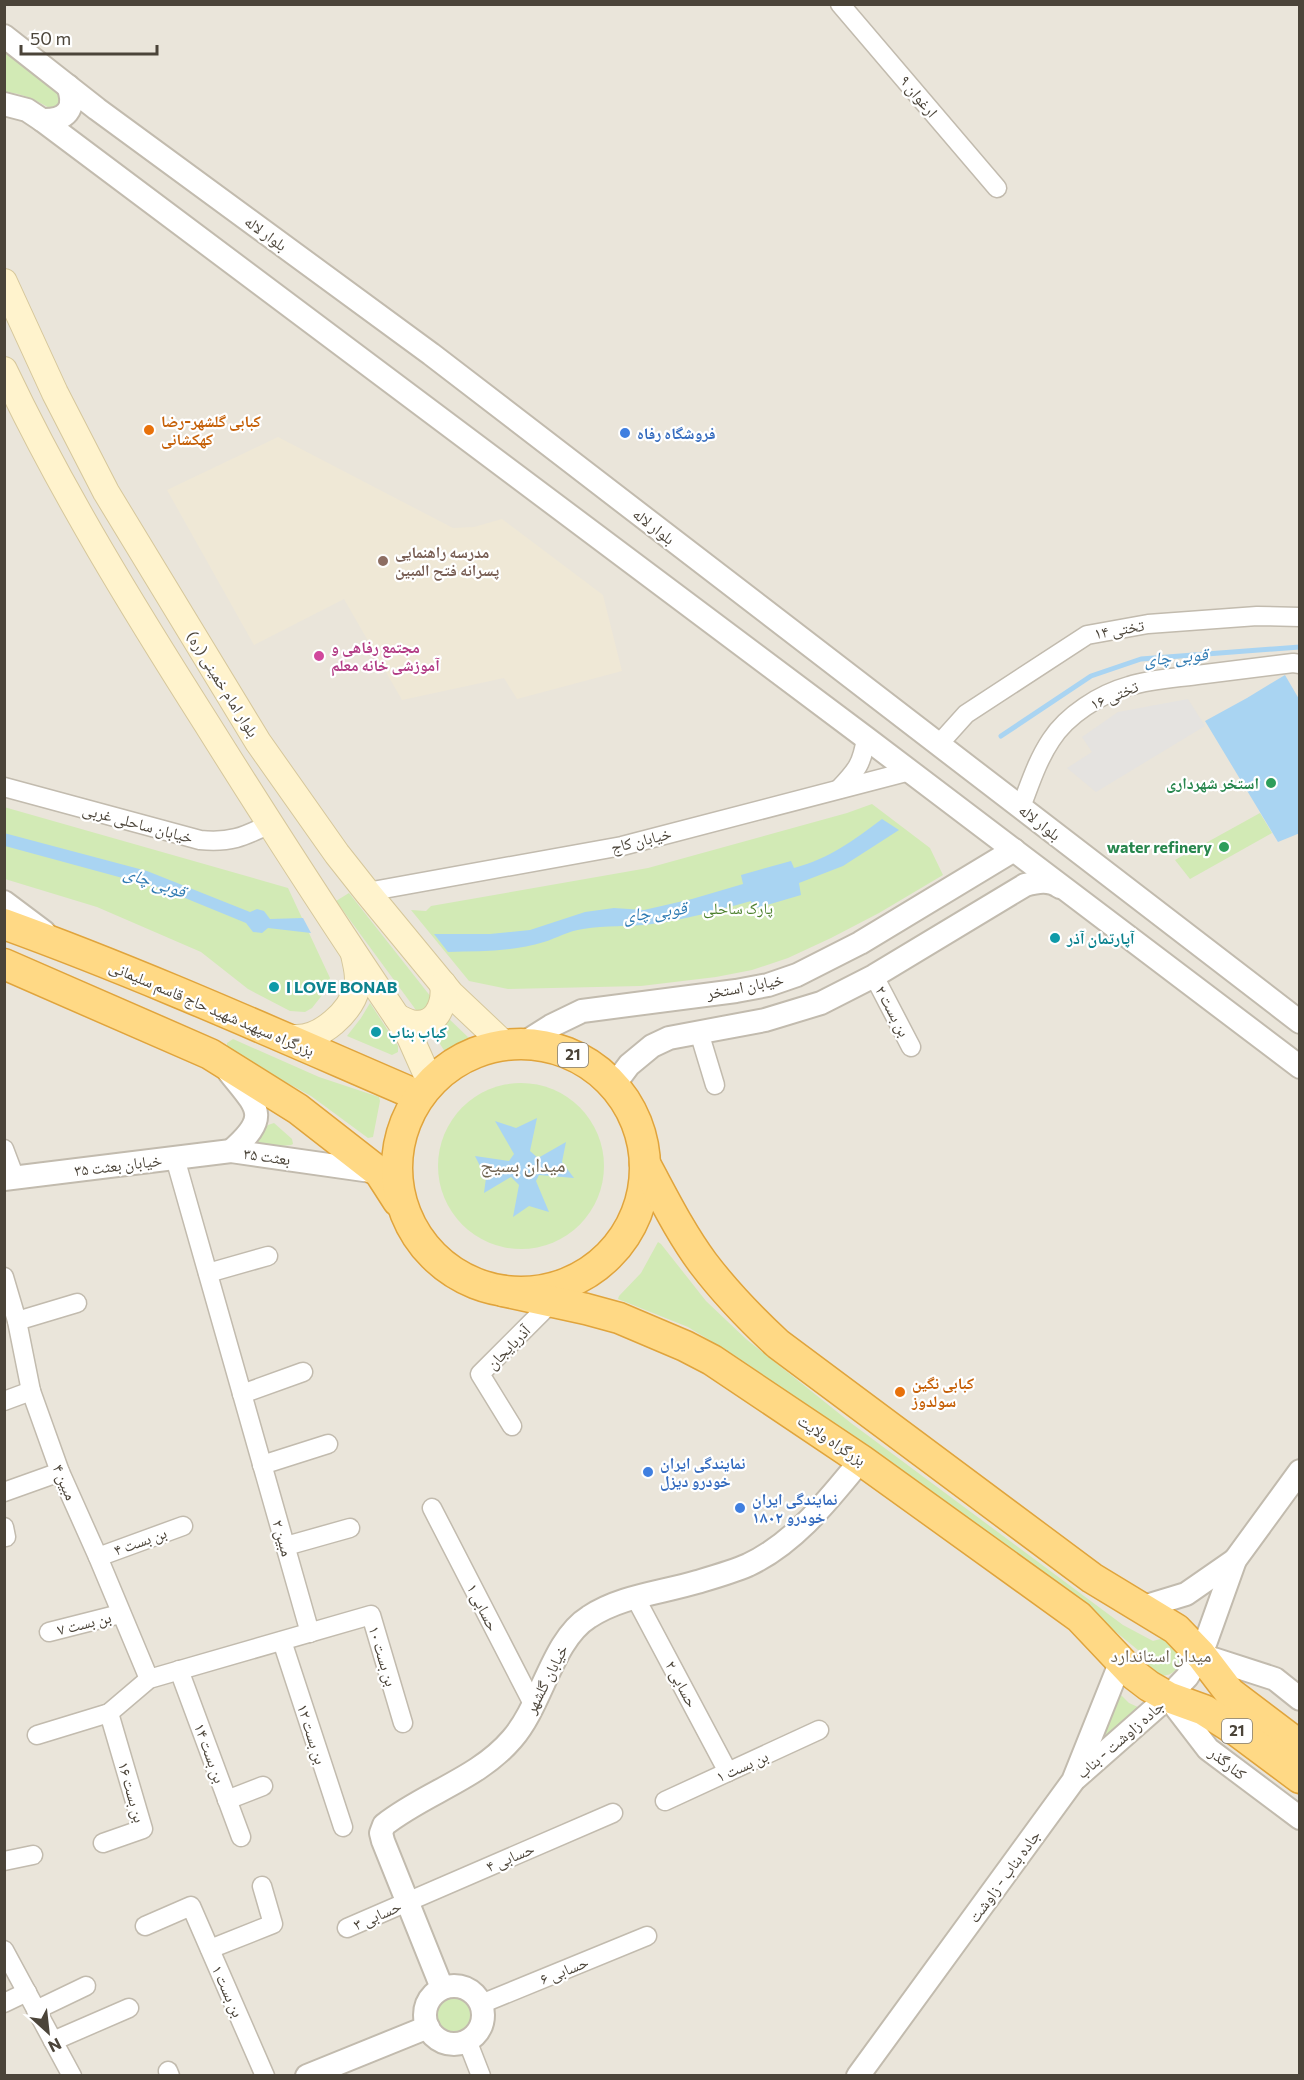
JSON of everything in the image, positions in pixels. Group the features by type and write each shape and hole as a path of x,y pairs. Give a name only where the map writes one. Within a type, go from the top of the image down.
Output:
{"highway":[{"name":"بزرگراه سپهبد شهید حاج قاسم سلیمانی","path":"4,924 60,944 280,1036 425,1089"},
{"name":"21","path":"4,964 215,1057 298,1109 380,1173 415,1234 438,1261 468,1281 503,1291 530,1292 557,1286 582,1276 604,1260 622,1240 635,1216 643,1191 644,1149 637,1122 614,1085 597,1069 580,1058 543,1045 514,1044 483,1049 446,1068 425,1089 409,1111 398,1146 397,1182 401,1206"},
{"path":"215,1057 209,1038 213,1028 229,1014"},
{"name":"21","path":"645,1164 702,1262 738,1305 778,1344 1092,1578 1176,1629 1201,1655 1230,1693 1299,1746"},
{"name":"بزرگراه ولایت","path":"503,1291 619,1318 685,1346 748,1383 861,1460 1079,1617 1121,1661"},
{"name":"21","path":"1121,1661 1149,1686 1168,1697 1204,1710 1237,1731 1299,1778"}],"main road":[{"name":"بلوار امام خمینی (ره)","path":"4,282 55,393 106,492 258,742 337,854 443,984 478,1021 514,1044"},
{"path":"4,370 76,508 132,605 270,824 410,1037 425,1089"},
{"path":"280,1036 297,1039 319,1032 339,1018 353,998 357,986 358,976 354,954"},
{"path":"397,1017 411,1023 430,1020 442,1006 445,997 443,984"}],"street":[{"name":"ارغوان ۹","path":"840,4 997,188"},
{"name":"بلوار لاله","path":"4,36 97,109 431,354 1299,1022"},
{"path":"42,120 52,120 68,112 72,101 68,86"},
{"path":"4,104 27,110 69,140 910,771 1299,1067"},
{"path":"69,140 67,126 72,115 82,109 97,109"},
{"name":"تختی ۱۴","path":"939,744 966,714 1087,635 1148,624 1257,616 1299,617"},
{"name":"تختی ۱۶","path":"1021,807 1038,762 1052,738 1068,720 1083,708 1106,696 1127,686 1160,679 1299,664"},
{"path":"839,789 863,759 866,738"},
{"name":"خیابان کاج","path":"367,892 622,846 910,771"},
{"name":"خیابان ساحلی غربی","path":"4,787 200,840 220,842 240,837 270,824"},
{"name":"خیابان استخر","path":"514,1044 582,1011 736,991 768,985 797,975 860,943 1014,850"},
{"path":"983,869 996,868 1005,876 1007,887 1003,897"},
{"path":"614,1085 629,1065 652,1046 669,1038 798,1011 837,995 874,976 1025,885 1054,882 1077,898"},
{"path":"4,902 60,944"},
{"name":"بن بست ۲","path":"874,976 911,1047"},
{"path":"699,1032 715,1085"},
{"name":"بعثت ۳۵","path":"215,1057 255,1105 257,1114 254,1127 231,1151"},
{"path":"4,1149 10,1179"},
{"name":"بعثت ۳۵","path":"231,1151 380,1173"},
{"name":"خیابان بعثت ۳۵","path":"10,1179 231,1151"},
{"name":"مبین ۲","path":"175,1158 310,1633"},
{"path":"208,1273 268,1256"},
{"name":"مبین ۴","path":"4,1277 31,1390 60,1472 149,1679"},
{"name":"آذربایجان","path":"512,1426 480,1374 552,1302"},
{"path":"16,1322 76,1303"},
{"path":"242,1394 303,1372"},
{"path":"4,1401 31,1390"},
{"path":"262,1465 328,1444"},
{"name":"خیابان گلشهر","path":"442,1989 383,1841 381,1833 384,1825 483,1766 513,1738 534,1706 556,1658 573,1630 588,1617 635,1597 723,1575 749,1564 773,1550 795,1533 861,1460"},
{"path":"1140,1608 1186,1594 1236,1560 1299,1471"},
{"path":"4,1492 60,1472"},
{"name":"حسابی ۱","path":"432,1508 534,1706"},
{"name":"بن بست ۴","path":"98,1557 183,1526"},
{"path":"286,1546 350,1528"},
{"name":"جاده زاوشت - بناب","path":"1073,1781 1168,1697 1187,1677 1201,1655 1236,1560"},
{"name":"حسابی ۲","path":"635,1597 728,1772"},
{"name":"بن بست ۷","path":"49,1632 120,1614"},
{"name":"بن بست ۱۰","path":"310,1633 371,1616 403,1723"},
{"path":"37,1736 110,1713 149,1679 310,1633"},
{"name":"بن بست ۱۲","path":"282,1641 343,1827"},
{"name":"21","path":"1201,1655 1275,1679 1299,1698"},
{"name":"جاده بناب - زاوشت","path":"858,2076 1073,1781 1121,1661"},
{"name":"بن بست ۱۴","path":"179,1670 241,1837"},
{"name":"کنارگذر","path":"1168,1697 1208,1749 1299,1818"},
{"name":"بن بست ۱۶","path":"103,1843 143,1829 110,1713"},
{"name":"بن بست ۱","path":"665,1801 819,1730"},
{"path":"227,1800 263,1786"},
{"name":"حسابی ۴","path":"408,1901 613,1813"},
{"path":"4,1861 33,1855"},
{"path":"210,1949 273,1924 262,1886"},
{"name":"حسابی ۳","path":"346,1928 408,1901"},
{"name":"بن بست ۱","path":"145,1926 191,1906 266,2076"},
{"name":"حسابی ۶","path":"481,2004 647,1936"},
{"path":"4,1950 72,2076"},
{"path":"36,2010 86,1986"},
{"path":"451,1986 470,1990 481,2004 483,2013 479,2029 467,2040 449,2043 433,2034 428,2027 426,2018 429,2000 442,1989 451,1986"},
{"path":"4,2003 27,1992"},
{"path":"53,2041 129,2008"},
{"path":"307,2076 428,2027"},
{"path":"467,2040 481,2076"}],"shaded area":[{"path":"5,5 1299,5 1299,2075 5,2075"},
{"name":"مدرسه راهنمایی پسرانه فتح المبین","path":"278,437 453,528 474,527 502,519 603,595 622,671 517,699 504,678 402,700 344,599 254,645 167,490"},
{"path":"1188,699 1205,726 1096,792 1067,768 1092,752 1082,737 1118,712"}],"green space":[{"path":"4,49 65,95 66,104 51,109 29,98 5,92"},
{"name":"پارک ساحلی","path":"872,804 930,848 943,875 831,938 788,958 752,970 641,986 508,989 469,981 411,910 426,911 431,906 648,868"},
{"path":"4,807 288,888 330,978 323,994 312,1008 305,1012 290,1011 248,989 201,952 97,907 5,879"},
{"name":"water refinery","path":"1260,813 1272,833 1190,879 1175,860"},
{"path":"349,893 431,997 432,1001 423,1011 416,1010 336,901"},
{"path":"370,1003 398,1046 398,1052 392,1055 347,1036"},
{"path":"446,1016 471,1040 447,1055 430,1028"},
{"path":"233,1039 319,1077 379,1097 373,1137 368,1138 311,1096 227,1050 227,1043"},
{"name":"میدان بسیج","path":"521,1083 537,1084 553,1089 580,1107 598,1134 603,1150 603,1182 598,1198 580,1225 553,1243 537,1248 521,1249 505,1248 489,1243 462,1225 444,1198 439,1182 438,1166 439,1150 444,1134 462,1107 489,1089 505,1084"},
{"path":"274,1123 292,1139 293,1144 262,1148 256,1143 268,1125"},
{"path":"658,1242 706,1301 746,1339 851,1423 1123,1625 1153,1641 1164,1638 1181,1653 1176,1670 1160,1676 1146,1667 1144,1655 1116,1632 846,1432 737,1357 688,1327 618,1299 641,1273"},
{"path":"1118,1692 1129,1703 1140,1708 1101,1743 1099,1742"},
{"path":"454,1995 461,1996 467,2001 472,2007 472,2021 467,2027 461,2032 454,2033 447,2032 441,2027 436,2021 435,2014 436,2007 441,2001 447,1996"}],"water":[{"name":"استخر شهرداری","path":"1285,675 1299,699 1300,833 1278,842 1205,721"},
{"name":"قوبی چای","path":"882,819 899,830 843,866 799,883 801,895 753,909 751,901 664,922 578,930 520,948 496,950 448,952 434,934 490,934 530,930 585,912 614,908 644,910 692,899 743,884 741,875 791,861 794,868 819,859 851,842"},
{"name":"قوبی چای","path":"4,833 147,871 250,912 257,909 264,911 270,919 303,918 311,933 268,928 262,933 253,932 246,923 163,889 5,846"},
{"path":"537,1118 530,1151 538,1158 566,1142 562,1162 574,1178 539,1175 536,1181 549,1212 529,1206 513,1217 519,1185 511,1177 484,1193 486,1178 475,1156 509,1161 514,1154 495,1121 516,1128"}],"waterway":[{"name":"قوبی چای","path":"1001,736 1091,676 1141,659 1300,647"}],"place":[{"name":"کبابی گلشهر-رضا کهکشانی","path":"149,430"},
{"name":"فروشگاه رفاه","path":"625,433"},
{"name":"مدرسه راهنمایی پسرانه فتح المبین","path":"383,561"},
{"name":"مجتمع رفاهی و آموزشی خانه معلم","path":"319,656"},
{"name":"استخر شهرداری","path":"1271,783"},
{"name":"water refinery","path":"1224,847"},
{"name":"آپارتمان آذر","path":"1055,938"},
{"name":"I LOVE BONAB","path":"274,987"},
{"name":"کباب بناب","path":"376,1032"},
{"name":"کبابی نگین سولدوز","path":"900,1392"},
{"name":"نمایندگی ایران خودرو دیزل","path":"648,1472"},
{"name":"نمایندگی ایران خودرو ۱۸۰۲","path":"740,1508"}],"district":[{"name":"میدان بسیج","path":"523,1165"},
{"name":"میدان استاندارد","path":"1161,1656"}]}
